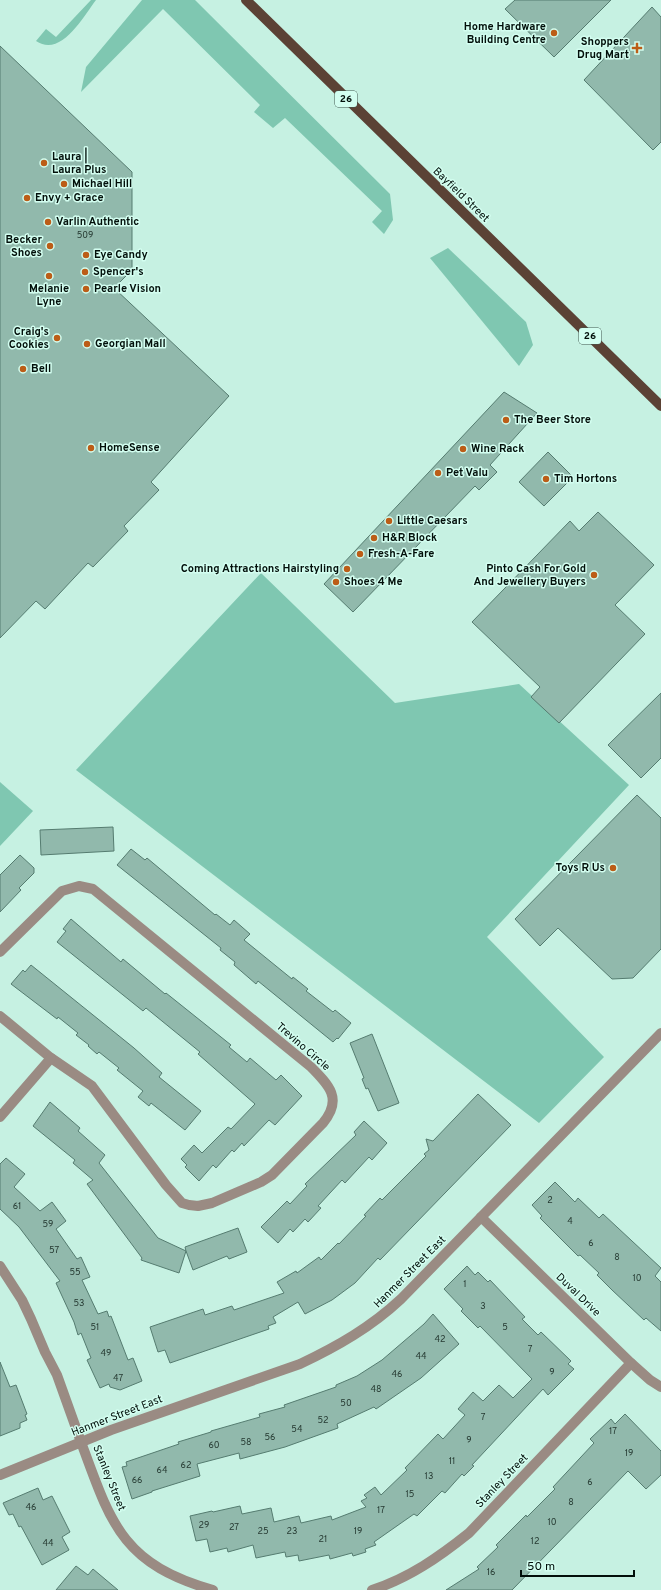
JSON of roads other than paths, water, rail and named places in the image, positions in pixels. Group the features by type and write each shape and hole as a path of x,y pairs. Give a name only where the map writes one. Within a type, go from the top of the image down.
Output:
{"main road":[{"name":"Bayfield Street","path":"246,0 661,406"}],"street":[{"name":"Trevino Circle","path":"0,952 62,891 79,886 94,889 311,1067 329,1087 333,1097 333,1106 329,1116 323,1123 272,1175 261,1182 212,1204 198,1206 189,1205 182,1203 166,1185 92,1086 51,1058 0,1016"},
{"name":"Hanmer Street East","path":"0,1475 163,1411 300,1364 349,1340 397,1304 661,1033"},
{"path":"0,1117 51,1058"},
{"name":"Duval Drive","path":"481,1217 631,1363 650,1380 661,1387"},
{"name":"Stanley Street","path":"0,1266 10,1278 28,1313 44,1352 56,1375 107,1510 122,1536 138,1553 155,1566 176,1577 213,1590"},
{"name":"Stanley Street","path":"372,1590 422,1568 445,1553 468,1533 631,1363"}],"place":[{"name":"Home Hardware Building Centre","path":"554,33"},
{"name":"Shoppers Drug Mart","path":"637,48"},
{"name":"Laura | Laura Plus","path":"44,163"},
{"name":"Michael Hill","path":"64,184"},
{"name":"Envy + Grace","path":"27,198"},
{"name":"Varlin Authentic","path":"48,222"},
{"name":"Becker Shoes","path":"50,246"},
{"name":"Eye Candy","path":"86,255"},
{"name":"Spencer's","path":"85,272"},
{"name":"Melanie Lyne","path":"49,276"},
{"name":"Pearle Vision","path":"86,289"},
{"name":"Craig's Cookies","path":"57,338"},
{"name":"Georgian Mall","path":"87,344"},
{"name":"Bell","path":"23,369"},
{"name":"The Beer Store","path":"506,420"},
{"name":"HomeSense","path":"91,448"},
{"name":"Wine Rack","path":"463,449"},
{"name":"Pet Valu","path":"438,473"},
{"name":"Tim Hortons","path":"546,479"},
{"name":"Little Caesars","path":"389,521"},
{"name":"H&R Block","path":"374,538"},
{"name":"Fresh-A-Fare","path":"360,554"},
{"name":"Coming Attractions Hairstyling","path":"347,569"},
{"name":"Pinto Cash For Gold And Jewellery Buyers","path":"594,575"},
{"name":"Shoes 4 Me","path":"336,582"},
{"name":"Toys R Us","path":"613,868"}]}
